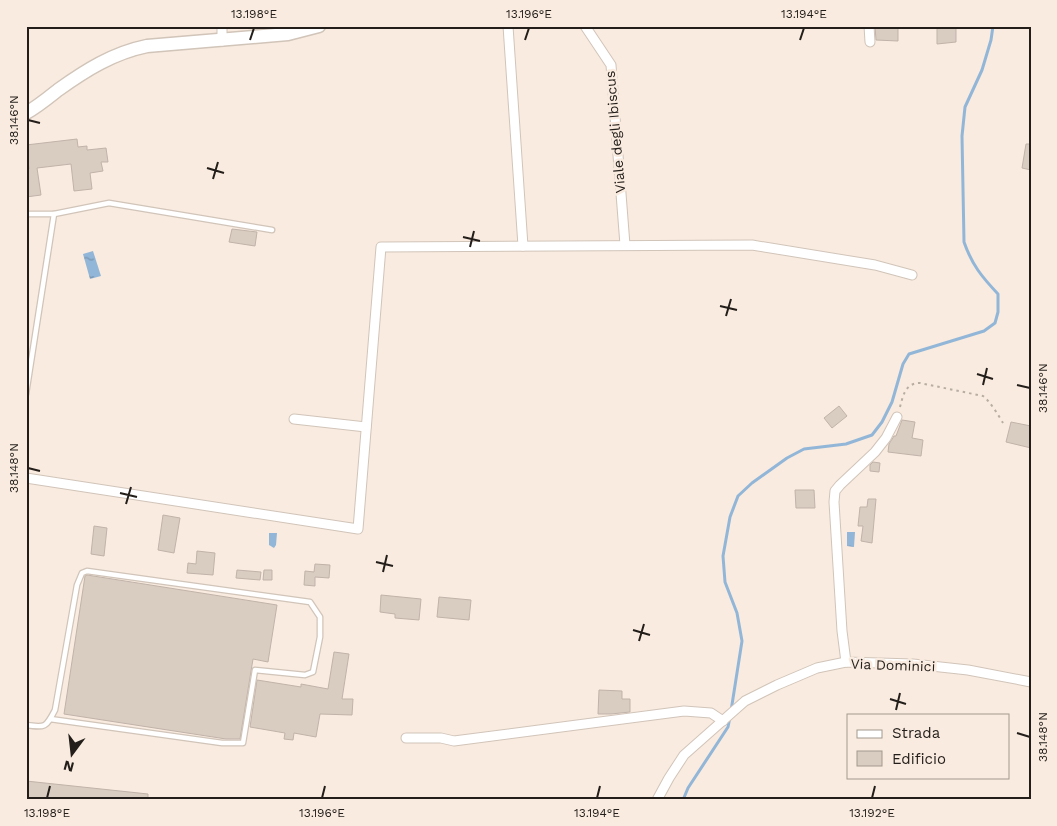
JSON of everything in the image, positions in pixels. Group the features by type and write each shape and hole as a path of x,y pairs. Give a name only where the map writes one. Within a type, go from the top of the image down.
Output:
{"street":[{"path":"222,26 222,41"},
{"path":"26,112 87,70 115,55 147,46 288,34 319,26"},
{"path":"508,26 523,246"},
{"name":"Viale degli Ibiscus","path":"585,26 611,65 625,246"},
{"path":"870,26 870,42"},
{"path":"26,478 358,529 382,247 752,244 875,265 912,275"},
{"path":"846,662 842,631 834,502 835,491 875,452 886,438 897,417"},
{"path":"294,419 366,427"},
{"name":"Via Dominici","path":"658,800 684,755 745,701 817,668 846,662 913,664 968,670 1031,682"},
{"path":"406,738 441,738 454,741 684,711 711,713 724,720"}],"lane":[{"path":"26,214 54,214 109,203 272,230"},
{"path":"26,394 54,214"},
{"path":"26,725 42,727 47,725 50,719 55,710 79,579 87,571 310,602 320,617 320,638 313,672 305,675 255,670 243,743 222,744 50,719"}],"path":[{"path":"897,417 906,389 913,383 920,382 983,396 988,400 990,406 1003,423"}],"water":[{"path":"93,251 101,276 90,279 83,254"},
{"path":"847,532 855,532 854,547 847,546"},
{"path":"269,533 277,533 274,548 269,545"}],"building":[{"path":"875,26 898,26 898,41 876,40"},
{"path":"937,26 956,26 956,42 937,44"},
{"path":"77,139 78,147 87,146 87,150 106,148 108,162 101,162 103,171 90,173 92,189 74,191 71,164 37,168 41,195 26,197 26,170 29,169 26,145"},
{"path":"1026,144 1031,144 1031,170 1022,168"},
{"path":"232,229 257,232 255,246 229,242"},
{"path":"839,406 847,416 832,428 824,418"},
{"path":"902,420 915,422 912,438 923,440 921,456 888,452 889,444 894,436 896,436"},
{"path":"1011,422 1031,426 1031,448 1006,442"},
{"path":"873,462 880,463 879,472 870,471 870,465"},
{"path":"795,490 814,490 815,508 796,508"},
{"path":"868,499 876,499 872,543 861,541 863,526 858,526 860,507 867,507"},
{"path":"163,515 180,518 174,553 158,550"},
{"path":"94,526 107,528 104,556 91,554"},
{"path":"197,551 215,553 213,575 187,573 188,563 196,564"},
{"path":"315,564 330,565 329,578 315,577 315,586 304,585 305,571 314,572"},
{"path":"237,570 261,572 260,580 236,578"},
{"path":"264,570 272,570 272,580 263,580"},
{"path":"85,576 277,605 268,662 253,659 240,739 226,739 64,714"},
{"path":"381,595 421,599 419,620 395,618 395,614 380,612"},
{"path":"439,597 471,600 469,620 437,617"},
{"path":"334,652 349,654 342,699 353,699 352,715 320,714 316,737 294,733 293,740 284,739 285,733 250,727 257,680 301,687 301,684 328,689"},
{"path":"599,690 622,691 622,699 630,699 630,712 598,714"},
{"path":"26,781 148,794 148,800 26,800"}],"waterway":[{"path":"731,711 742,641 737,613 725,582 723,556 730,517 738,496 752,483 787,458 804,449 846,444 872,435 882,422 892,402 903,364 909,354 984,331 995,323 998,312 998,294 978,270 964,242 962,136 965,107 982,70 993,26"},
{"path":"683,800 688,788 728,727 730,717"}]}
